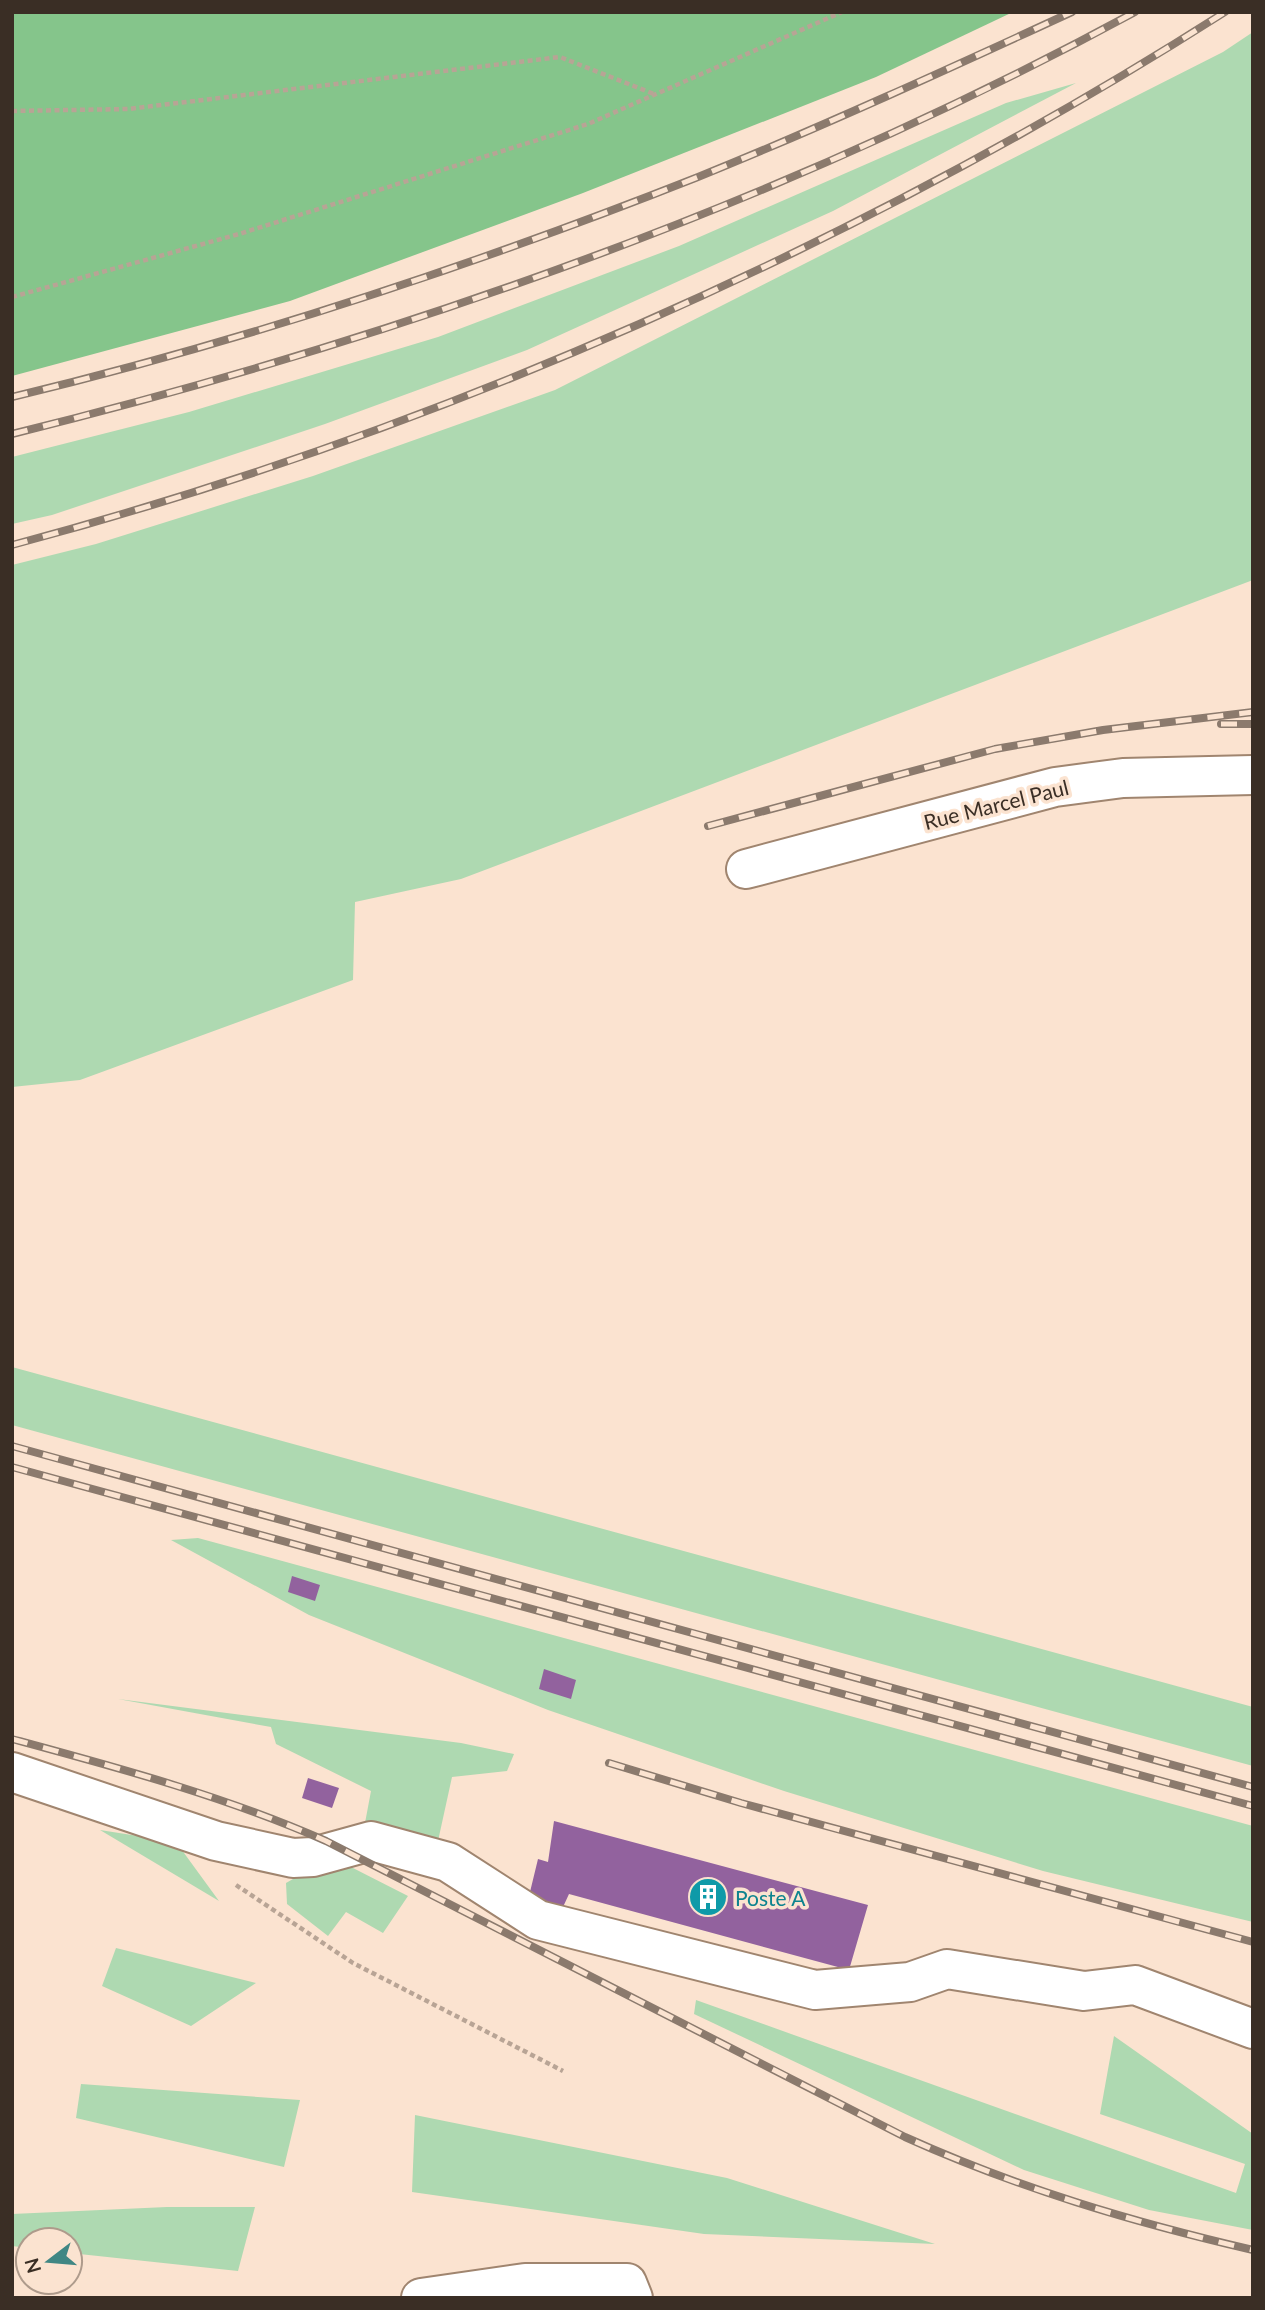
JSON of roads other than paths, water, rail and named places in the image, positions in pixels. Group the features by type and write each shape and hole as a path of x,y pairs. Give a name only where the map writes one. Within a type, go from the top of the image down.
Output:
{"street":[{"name":"Rue Marcel Paul","path":"746,869 1055,787 1123,778 1253,775"},
{"path":"12,1772 216,1841 293,1858 313,1857 371,1841 448,1862 538,1920 815,1990 911,1982 947,1969 1084,1991 1135,1986 1253,2029"},
{"path":"421,2298 525,2283 627,2283 633,2298"}],"railway":[{"path":"12,397 273,326 530,241 745,158 1072,12"},
{"path":"12,434 302,354 445,309 587,259 866,145 1002,81 1135,12"},
{"path":"12,545 170,500 328,447 484,389 639,324 791,254 940,178 1085,97 1225,12"},
{"path":"708,826 995,749 1103,730 1253,712"},
{"path":"1221,724 1253,724"},
{"path":"12,1446 1253,1787"},
{"path":"12,1467 1253,1806"},
{"path":"12,1739 210,1797 326,1841 905,2137 947,2155 1076,2202 1163,2228 1253,2250"},
{"path":"609,1763 741,1803 1253,1942"}],"place":[{"name":"Poste A","path":"708,1897"}]}
